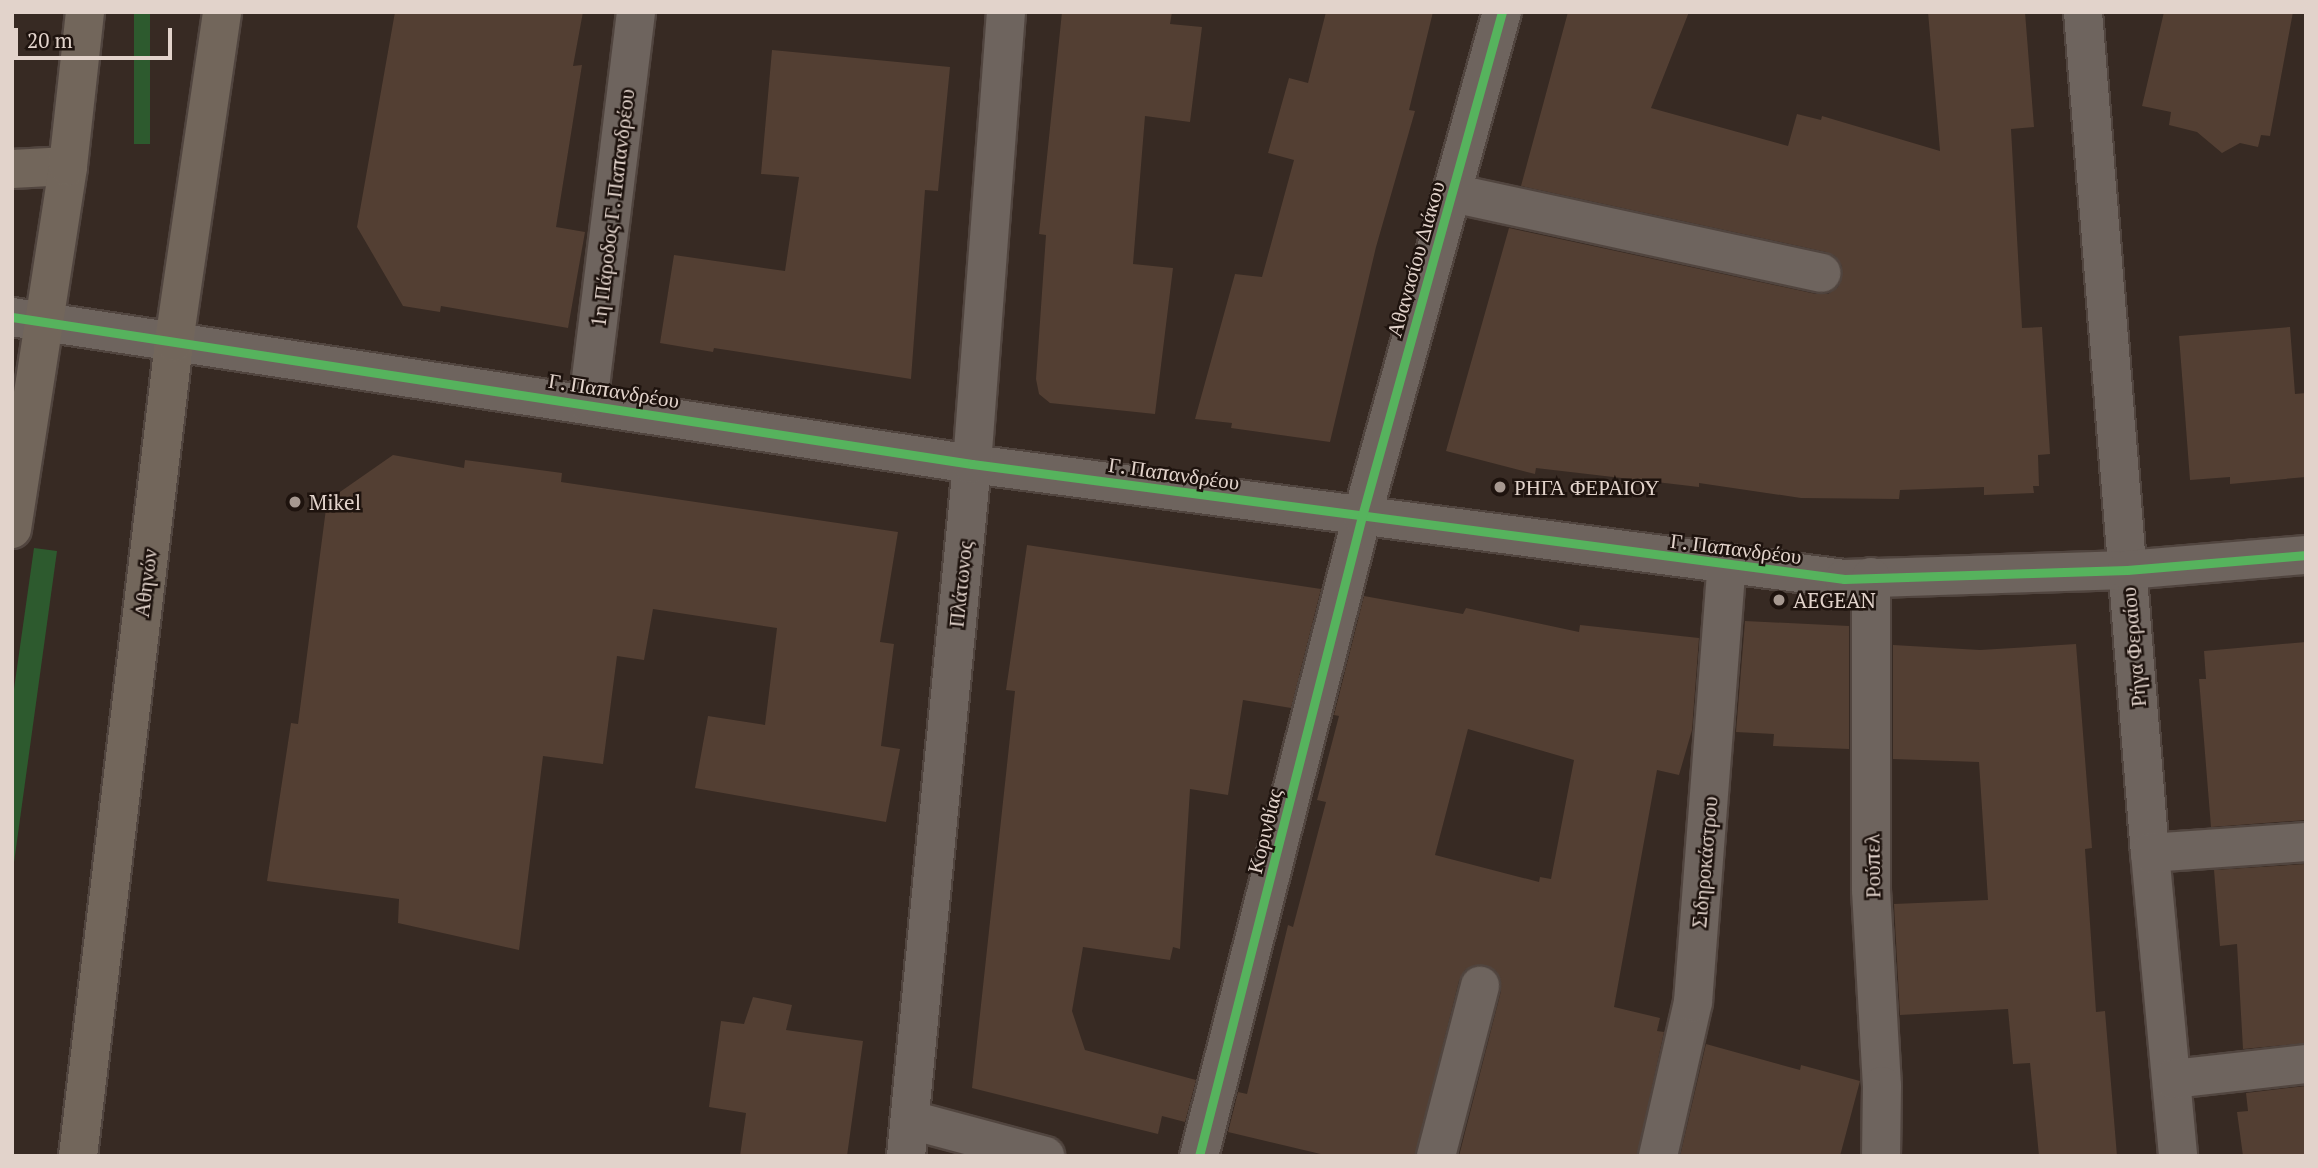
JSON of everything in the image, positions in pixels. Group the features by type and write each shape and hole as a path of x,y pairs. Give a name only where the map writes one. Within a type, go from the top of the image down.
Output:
{"highway":[{"path":"12,529 28,320 68,166 85,12"},
{"name":"Αθηνών","path":"78,1156 174,342 222,12"},
{"path":"12,169 68,166"}],"street":[{"name":"1η Πάροδος Γ. Παπανδρέου","path":"588,403 636,12"},
{"name":"Πλάτωνος","path":"909,1138 930,886 972,464 1006,12"},
{"name":"Αθανασίου Διάκου","path":"1362,516 1502,12"},
{"name":"Ρήγα Φεραίου","path":"2083,12 2150,853 2173,1079 2178,1156"},
{"path":"1452,193 1822,273"},
{"path":"12,303 28,320"},
{"name":"Γ. Παπανδρέου","path":"28,320 588,403 972,464 1844,579 2127,569 2306,555"},
{"name":"Κορινθίας","path":"1199,1156 1362,516"},
{"name":"Σιδηροκάστρου","path":"1658,1156 1693,1002 1727,565"},
{"name":"Ρούπελ","path":"1871,577 1871,890 1882,1086 1881,1156"},
{"path":"2150,853 2306,842"},
{"path":"1436,1156 1480,986"},
{"path":"2173,1079 2306,1063"},
{"path":"909,1138 1045,1156"}],"green space":[{"path":"134,12 150,12 150,144 134,144"},
{"path":"34,548 57,551 12,877 12,703"}],"building":[{"path":"395,12 583,12 573,66 582,65 556,227 585,232 568,328 441,306 440,312 403,306 357,227"},
{"path":"1062,12 1172,12 1170,24 1202,27 1190,122 1145,116 1133,264 1173,268 1155,414 1050,403 1039,394 1036,379 1046,235 1039,234"},
{"path":"1326,12 1433,12 1409,110 1415,111 1376,247 1330,442 1231,428 1232,423 1195,419 1235,274 1262,277 1294,160 1268,153 1289,78 1308,83"},
{"path":"1568,12 1689,12 1651,108 1788,146 1797,114 1821,120 1822,116 1940,151 1928,12 2025,12 2034,127 2011,129 2022,328 2042,327 2050,454 2038,455 2039,486 2033,486 2034,493 1984,495 1984,487 1900,490 1899,499 1801,498 1699,483 1699,487 1536,468 1535,474 1446,451 1509,228 1816,294 1828,294 1838,287 1842,278 1842,266 1835,256 1826,252 1521,186"},
{"path":"2164,12 2293,12 2270,136 2261,135 2258,147 2240,143 2222,153 2197,132 2169,125 2171,112 2142,106"},
{"path":"772,50 950,67 938,191 925,190 911,379 714,348 713,352 660,343 674,255 785,271 799,177 761,174"},
{"path":"2290,327 2295,394 2306,393 2306,477 2230,484 2230,477 2190,480 2179,336"},
{"path":"393,455 464,468 465,460 562,473 561,482 898,532 880,642 894,644 881,746 900,749 886,822 695,788 708,716 765,725 777,628 653,609 644,660 617,656 603,764 543,756 519,950 398,923 399,899 267,881 291,723 298,724 327,501"},
{"path":"1027,545 1321,589 1291,708 1243,700 1228,795 1190,789 1180,949 1173,947 1170,960 1083,947 1072,1011 1085,1050 1196,1080 1185,1122 1162,1116 1158,1134 972,1088 1015,691 1006,690"},
{"path":"1364,596 1463,614 1466,608 1579,632 1580,625 1699,638 1692,730 1679,775 1657,770 1614,1007 1660,1018 1657,1031 1664,1032 1637,1156 1459,1156 1501,991 1501,981 1496,971 1485,965 1475,965 1465,970 1459,981 1415,1156 1329,1156 1228,1132 1238,1092 1247,1094 1288,925 1293,927 1326,802 1317,800 1339,716 1334,715","holes":["1468,729 1574,760 1551,879 1540,877 1539,882 1435,855"]},
{"path":"1745,621 1849,626 1849,749 1773,746 1774,734 1736,732"},
{"path":"2306,642 2306,820 2211,827 2199,679 2206,679 2204,651"},
{"path":"2076,644 2092,848 2085,849 2096,1012 2105,1011 2117,1156 2039,1156 2030,1063 2013,1064 2008,1009 1900,1015 1894,904 1988,900 1979,762 1893,759 1893,645 1980,650"},
{"path":"2306,864 2306,1043 2243,1049 2237,944 2220,946 2214,870"},
{"path":"753,997 792,1005 786,1030 863,1041 847,1156 740,1156 746,1113 709,1107 721,1021 744,1024"},
{"path":"1706,1044 1800,1070 1801,1065 1860,1081 1840,1156 1680,1156"},
{"path":"2306,1086 2306,1156 2243,1156 2237,1112 2248,1111 2246,1093"}],"cycle path":[{"path":"1199,1156 1362,516 1502,12"},
{"path":"12,317 972,464 1844,579 2127,570 2306,555"}],"place":[{"name":"ΡΗΓΑ ΦΕΡΑΙΟΥ","path":"1500,487"},
{"name":"Mikel","path":"295,502"},
{"name":"AEGEAN","path":"1779,600"}]}
